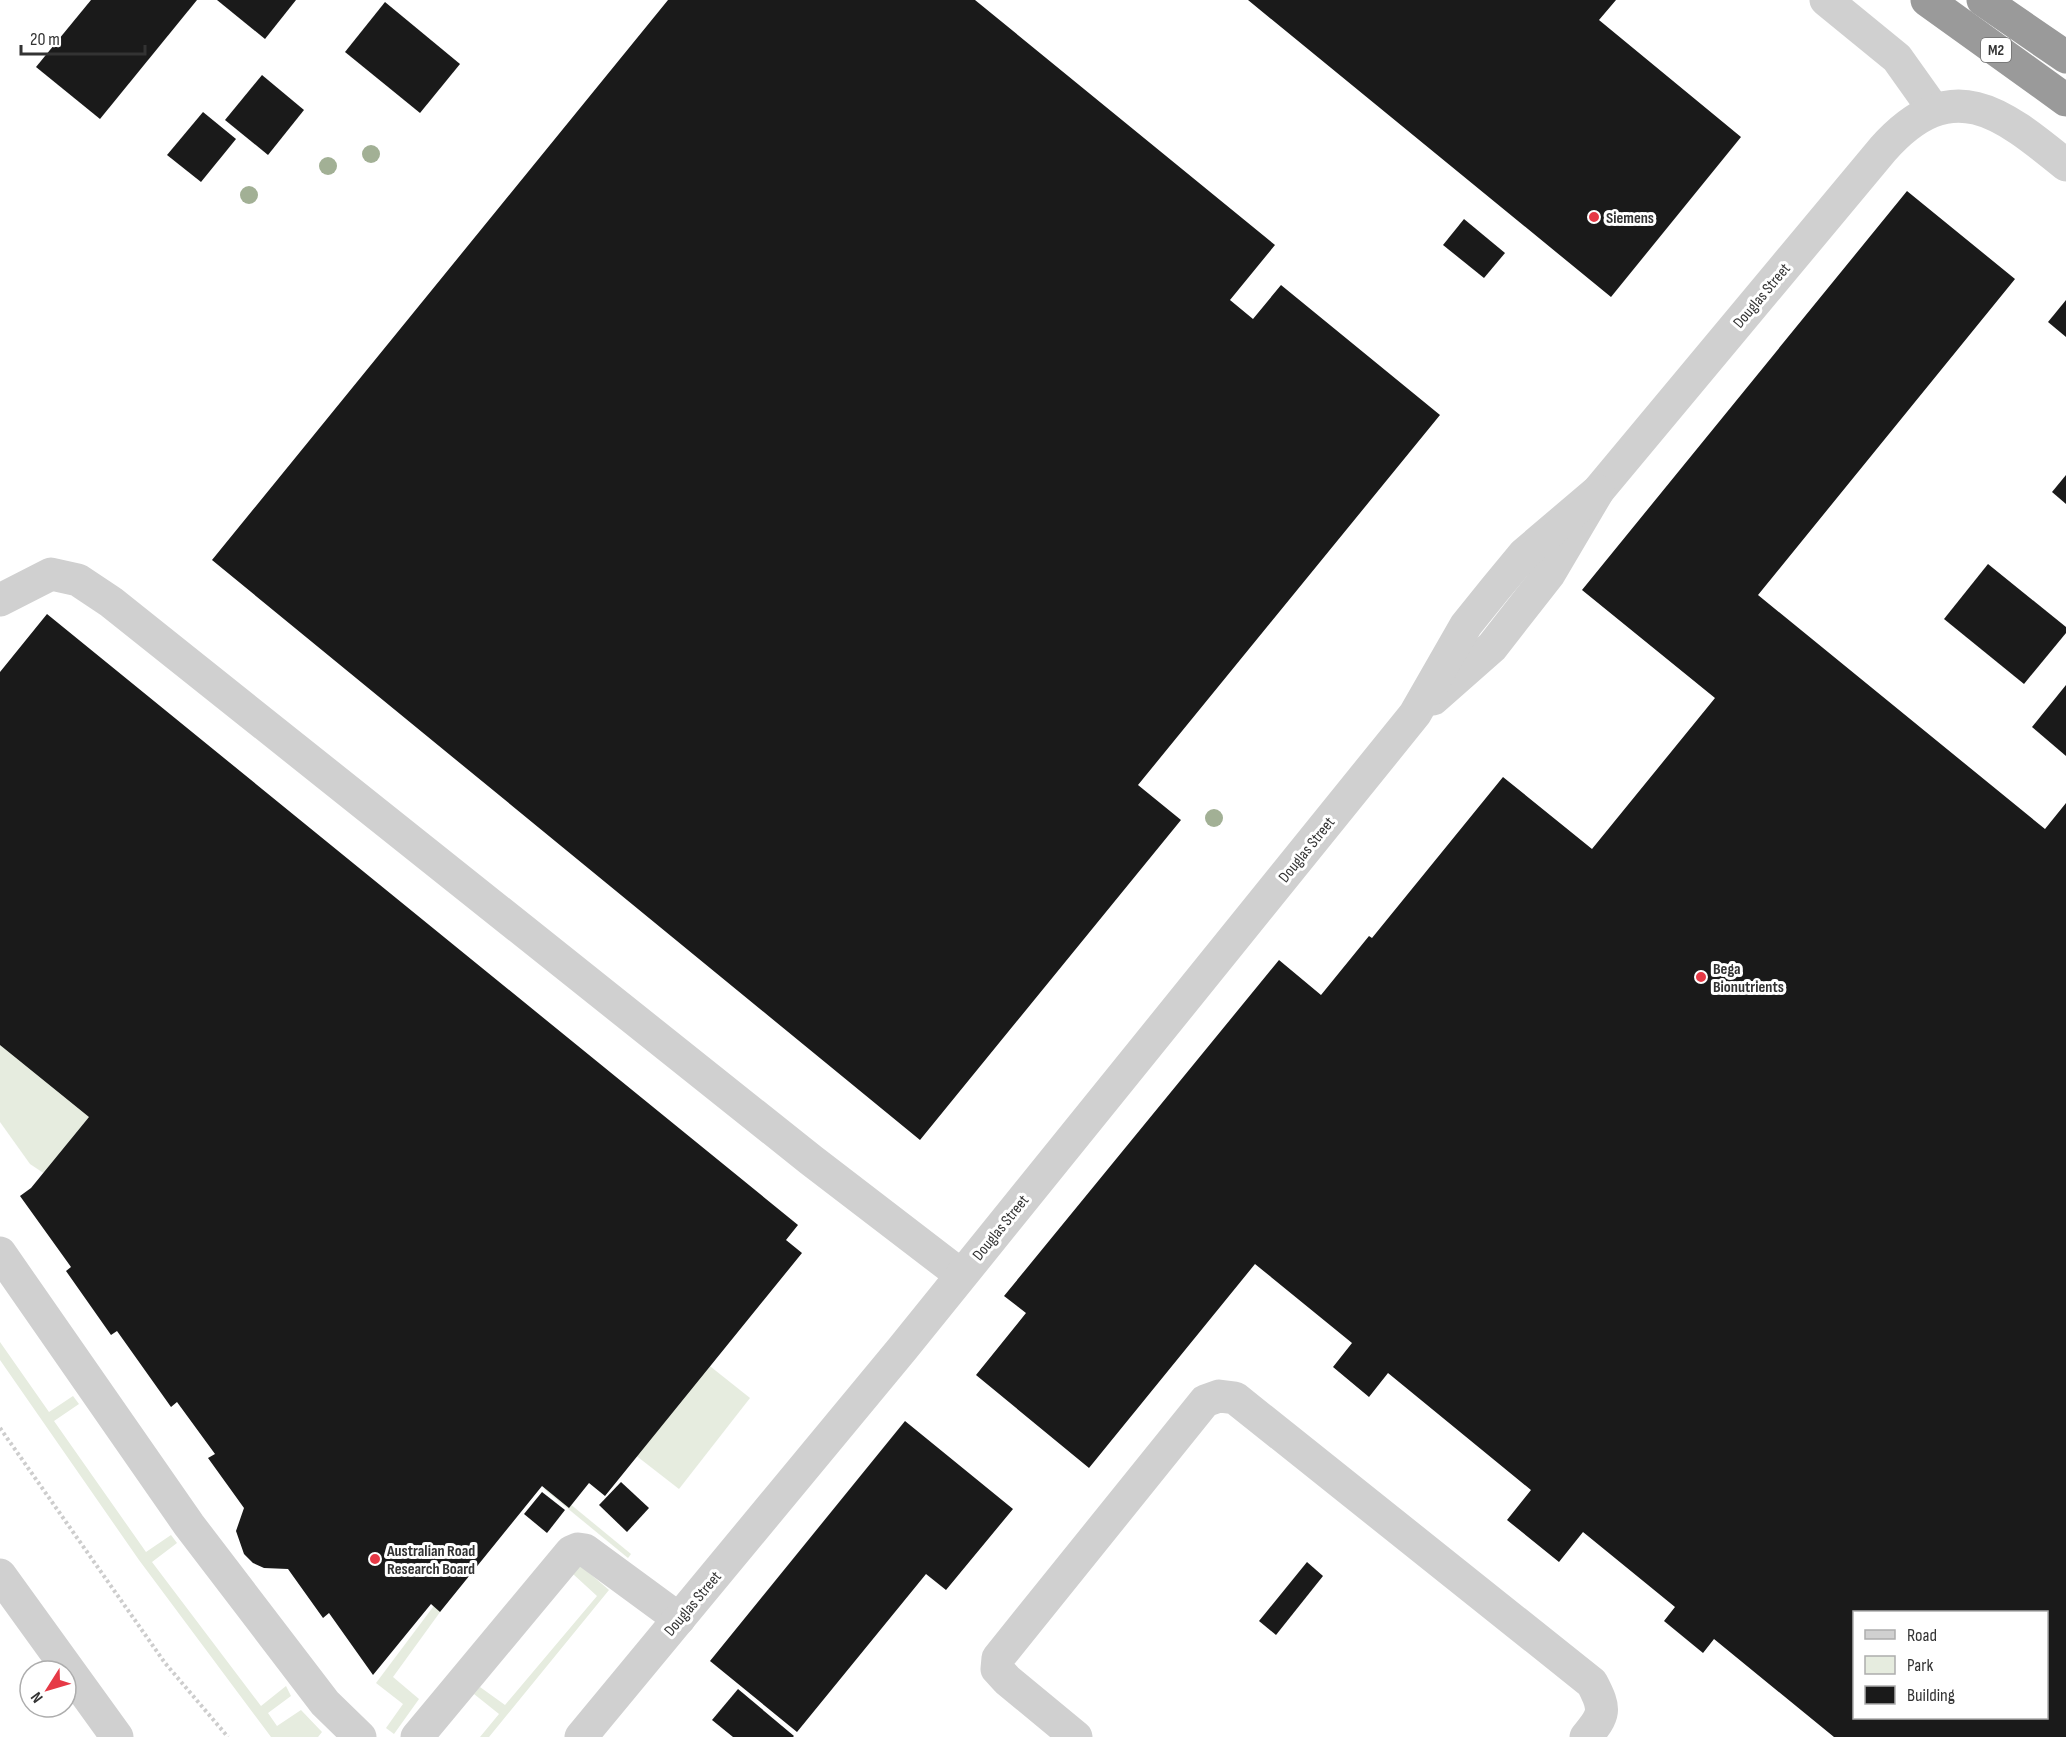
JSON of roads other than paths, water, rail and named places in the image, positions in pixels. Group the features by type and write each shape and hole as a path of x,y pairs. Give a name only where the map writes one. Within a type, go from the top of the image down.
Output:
{"highway":[{"name":"M2","path":"1927,0 2066,100"},
{"name":"M2","path":"1983,0 2066,57"}],"street":[{"path":"1826,0 1878,40 1897,58 1934,111"},
{"name":"Douglas Street","path":"581,1737 961,1275 1415,714 1466,625 1495,589 1524,554 1598,491 1883,149 1906,125 1934,111 1964,107 1991,111 2016,125 2066,165"},
{"path":"0,600 51,574 78,580 111,602 802,1153 961,1275"},
{"path":"0,1253 189,1525 325,1703 360,1737"},
{"path":"1063,1733 997,1669 998,1658 1205,1401 1219,1395 1234,1398 1592,1683 1603,1704 1601,1719 1586,1737"},
{"path":"417,1737 571,1552 578,1549 585,1550 679,1620"},
{"path":"0,1575 117,1737"}],"place":[{"name":"Siemens","path":"1594,217"},
{"name":"Bega Bionutrients","path":"1701,977"},
{"name":"Australian Road Research Board","path":"375,1559"}]}
